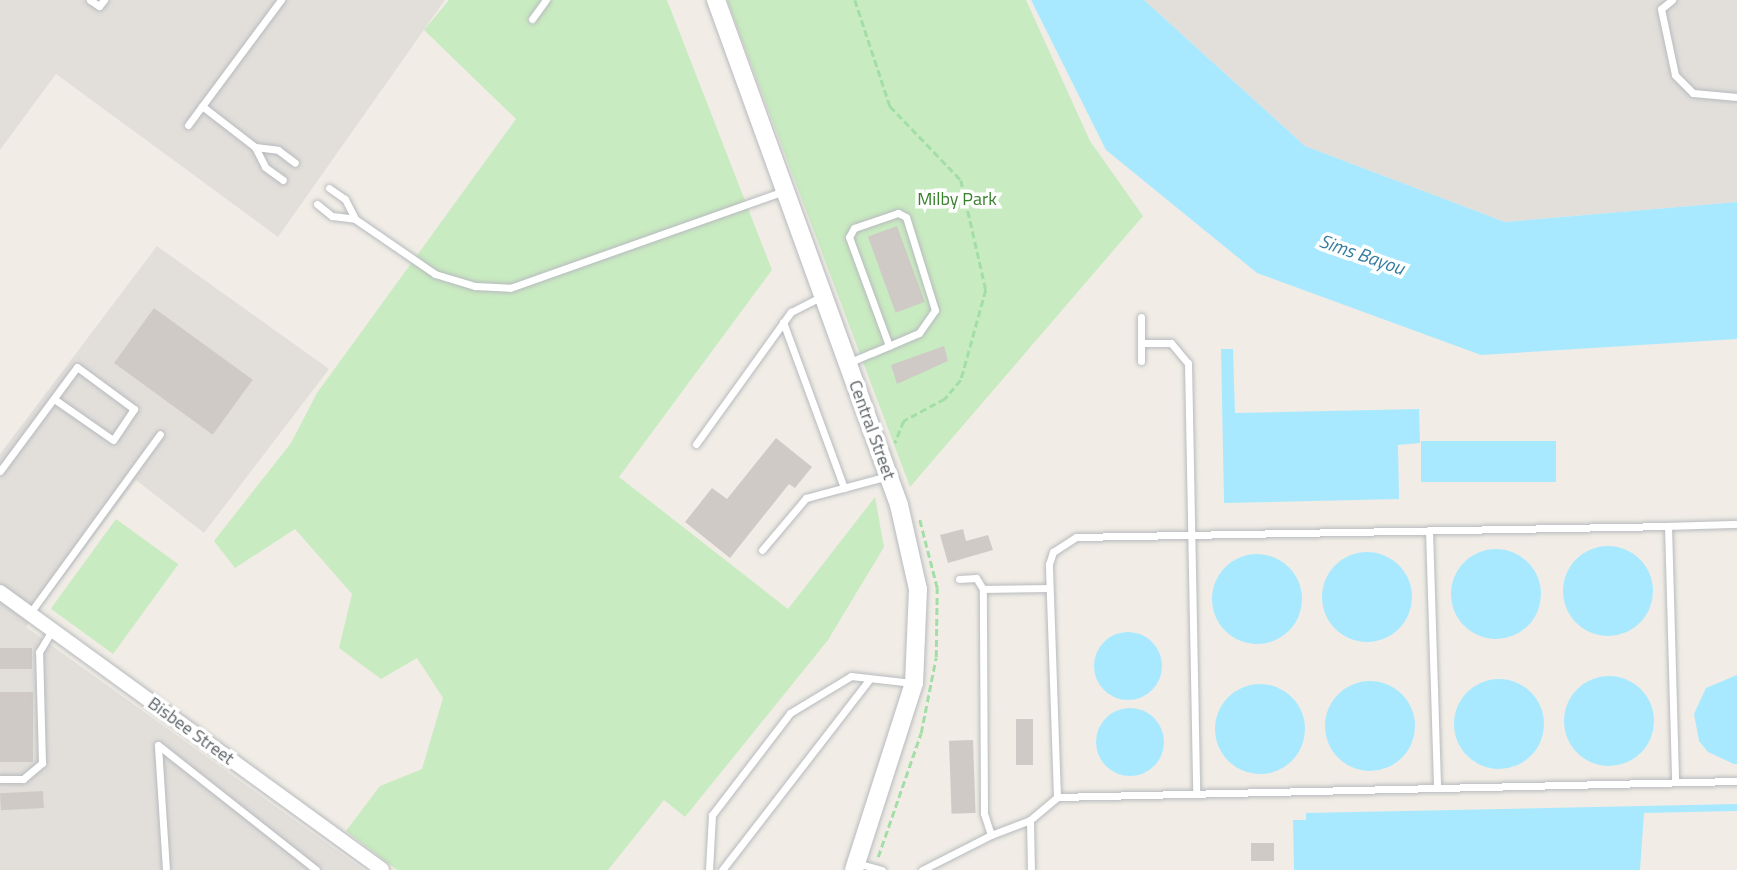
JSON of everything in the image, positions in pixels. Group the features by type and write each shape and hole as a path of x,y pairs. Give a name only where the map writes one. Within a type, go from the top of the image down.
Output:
{"street":[{"name":"Central Street","path":"716,0 909,537 918,589 914,683 855,866"},
{"name":"Bisbee Street","path":"0,592 382,870"}],"lane":[{"path":"90,0 99,6 104,0"},
{"path":"188,125 281,0"},
{"path":"532,19 546,0"},
{"path":"1672,0 1661,9 1675,75 1693,93 1737,97"},
{"path":"201,106 255,147 265,167 283,180"},
{"path":"255,147 278,150 295,163"},
{"path":"329,188 345,199 355,219"},
{"path":"317,204 332,216 355,219 435,274 475,286 510,288 544,280 785,191"},
{"path":"848,363 889,346 919,333 935,310 906,217 898,213 854,228 849,237 889,346"},
{"path":"696,444 791,312 823,295"},
{"path":"1140,361 1141,317"},
{"path":"783,322 844,488"},
{"path":"1141,343 1171,343 1188,363 1196,794"},
{"path":"0,471 77,367 134,409 113,440 54,399"},
{"path":"30,613 160,434"},
{"path":"762,550 802,500 888,476"},
{"path":"1056,797 1047,588 1053,552 1076,537 1737,524"},
{"path":"1668,526 1675,782"},
{"path":"1429,530 1437,788"},
{"path":"959,579 976,578 983,589 984,813 991,835"},
{"path":"983,589 1047,588"},
{"path":"0,779 23,779 42,763 39,652 53,630"},
{"path":"709,870 712,815 790,713 851,676 914,683"},
{"path":"722,870 869,680"},
{"path":"166,870 158,745 316,870"},
{"path":"922,870 991,835 1030,820 1056,797 1737,781"},
{"path":"1030,820 1031,870"},
{"path":"855,866 878,869"}],"path":[{"path":"855,0 890,106 931,142 961,180 986,290 961,380 945,399 904,421 894,452"},
{"path":"878,869 917,746 936,657 937,588 926,533 915,511"}],"shaded area":[{"path":"0,0 445,0 278,237 56,74 0,150"},
{"path":"1144,0 1737,0 1737,202 1505,222 1305,146"},
{"path":"157,246 329,369 204,533 136,480 26,627 364,870 0,870 0,454"}],"green space":[{"path":"449,0 667,0 772,270 619,477 788,609 875,497 884,547 828,640 685,817 664,800 608,870 397,870 346,831 380,786 422,769 443,698 417,658 381,679 339,648 352,594 295,529 235,568 214,541 291,443 317,393 516,119 424,30"},
{"name":"Milby Park","path":"727,0 1026,0 1090,141 1143,216 910,487"},
{"path":"116,519 178,564 113,654 51,609"}],"water":[{"name":"Sims Bayou","path":"1031,0 1144,0 1305,146 1505,222 1737,202 1737,339 1481,355 1257,273 1106,150"},
{"path":"1221,349 1233,349 1235,413 1419,409 1420,443 1398,445 1399,499 1224,503"},
{"path":"1421,441 1556,441 1556,482 1421,482"},
{"path":"1608,546 1625,550 1640,559 1649,574 1653,591 1649,608 1640,623 1625,632 1608,636 1591,632 1576,623 1567,608 1563,591 1567,574 1576,559 1591,550"},
{"path":"1496,549 1513,553 1528,562 1537,577 1541,594 1537,611 1528,626 1513,635 1496,639 1479,635 1464,626 1455,611 1451,594 1455,577 1464,562 1479,553"},
{"path":"1367,552 1384,556 1399,565 1408,580 1412,597 1408,614 1399,629 1384,638 1367,642 1350,638 1335,629 1326,614 1322,597 1326,580 1335,565 1350,556"},
{"path":"1257,554 1274,558 1289,567 1298,582 1302,599 1298,616 1289,631 1274,640 1257,644 1240,640 1225,631 1216,616 1212,599 1216,582 1225,567 1240,558"},
{"path":"1128,632 1141,635 1152,642 1159,653 1162,666 1159,679 1152,690 1141,697 1128,700 1115,697 1104,690 1097,679 1094,666 1097,653 1104,642 1115,635"},
{"path":"1737,675 1737,764 1734,764 1708,752 1699,741 1694,714 1706,688"},
{"path":"1609,676 1626,680 1641,689 1650,704 1654,721 1650,738 1641,753 1626,762 1609,766 1592,762 1577,753 1568,738 1564,721 1568,704 1577,689 1592,680"},
{"path":"1499,679 1516,683 1531,692 1540,707 1544,724 1540,741 1531,756 1516,765 1499,769 1482,765 1467,756 1458,741 1454,724 1458,707 1467,692 1482,683"},
{"path":"1370,681 1387,685 1402,694 1411,709 1415,726 1411,743 1402,758 1387,767 1370,771 1353,767 1338,758 1329,743 1325,726 1329,709 1338,694 1353,685"},
{"path":"1260,684 1277,688 1292,697 1301,712 1305,729 1301,746 1292,761 1277,770 1260,774 1243,770 1228,761 1219,746 1215,729 1219,712 1228,697 1243,688"},
{"path":"1130,708 1143,711 1154,718 1161,729 1164,742 1161,755 1154,766 1143,773 1130,776 1117,773 1106,766 1099,755 1096,742 1099,729 1106,718 1117,711"},
{"path":"1737,804 1737,811 1644,813 1640,870 1294,870 1293,820 1306,820 1306,813"}],"building":[{"path":"897,226 925,302 896,313 868,237"},
{"path":"154,308 253,380 213,435 114,363"},
{"path":"944,346 948,361 897,384 891,365"},
{"path":"776,438 812,467 795,488 789,484 730,558 685,522 712,488 727,499"},
{"path":"963,529 966,541 988,535 993,550 948,563 940,535"},
{"path":"0,648 32,648 32,669 0,669"},
{"path":"0,692 33,692 33,762 0,762"},
{"path":"1016,719 1033,719 1033,765 1016,765"},
{"path":"973,740 976,813 952,814 949,741"},
{"path":"43,791 44,808 1,810 0,793"},
{"path":"1251,843 1274,843 1274,861 1251,861"}]}
